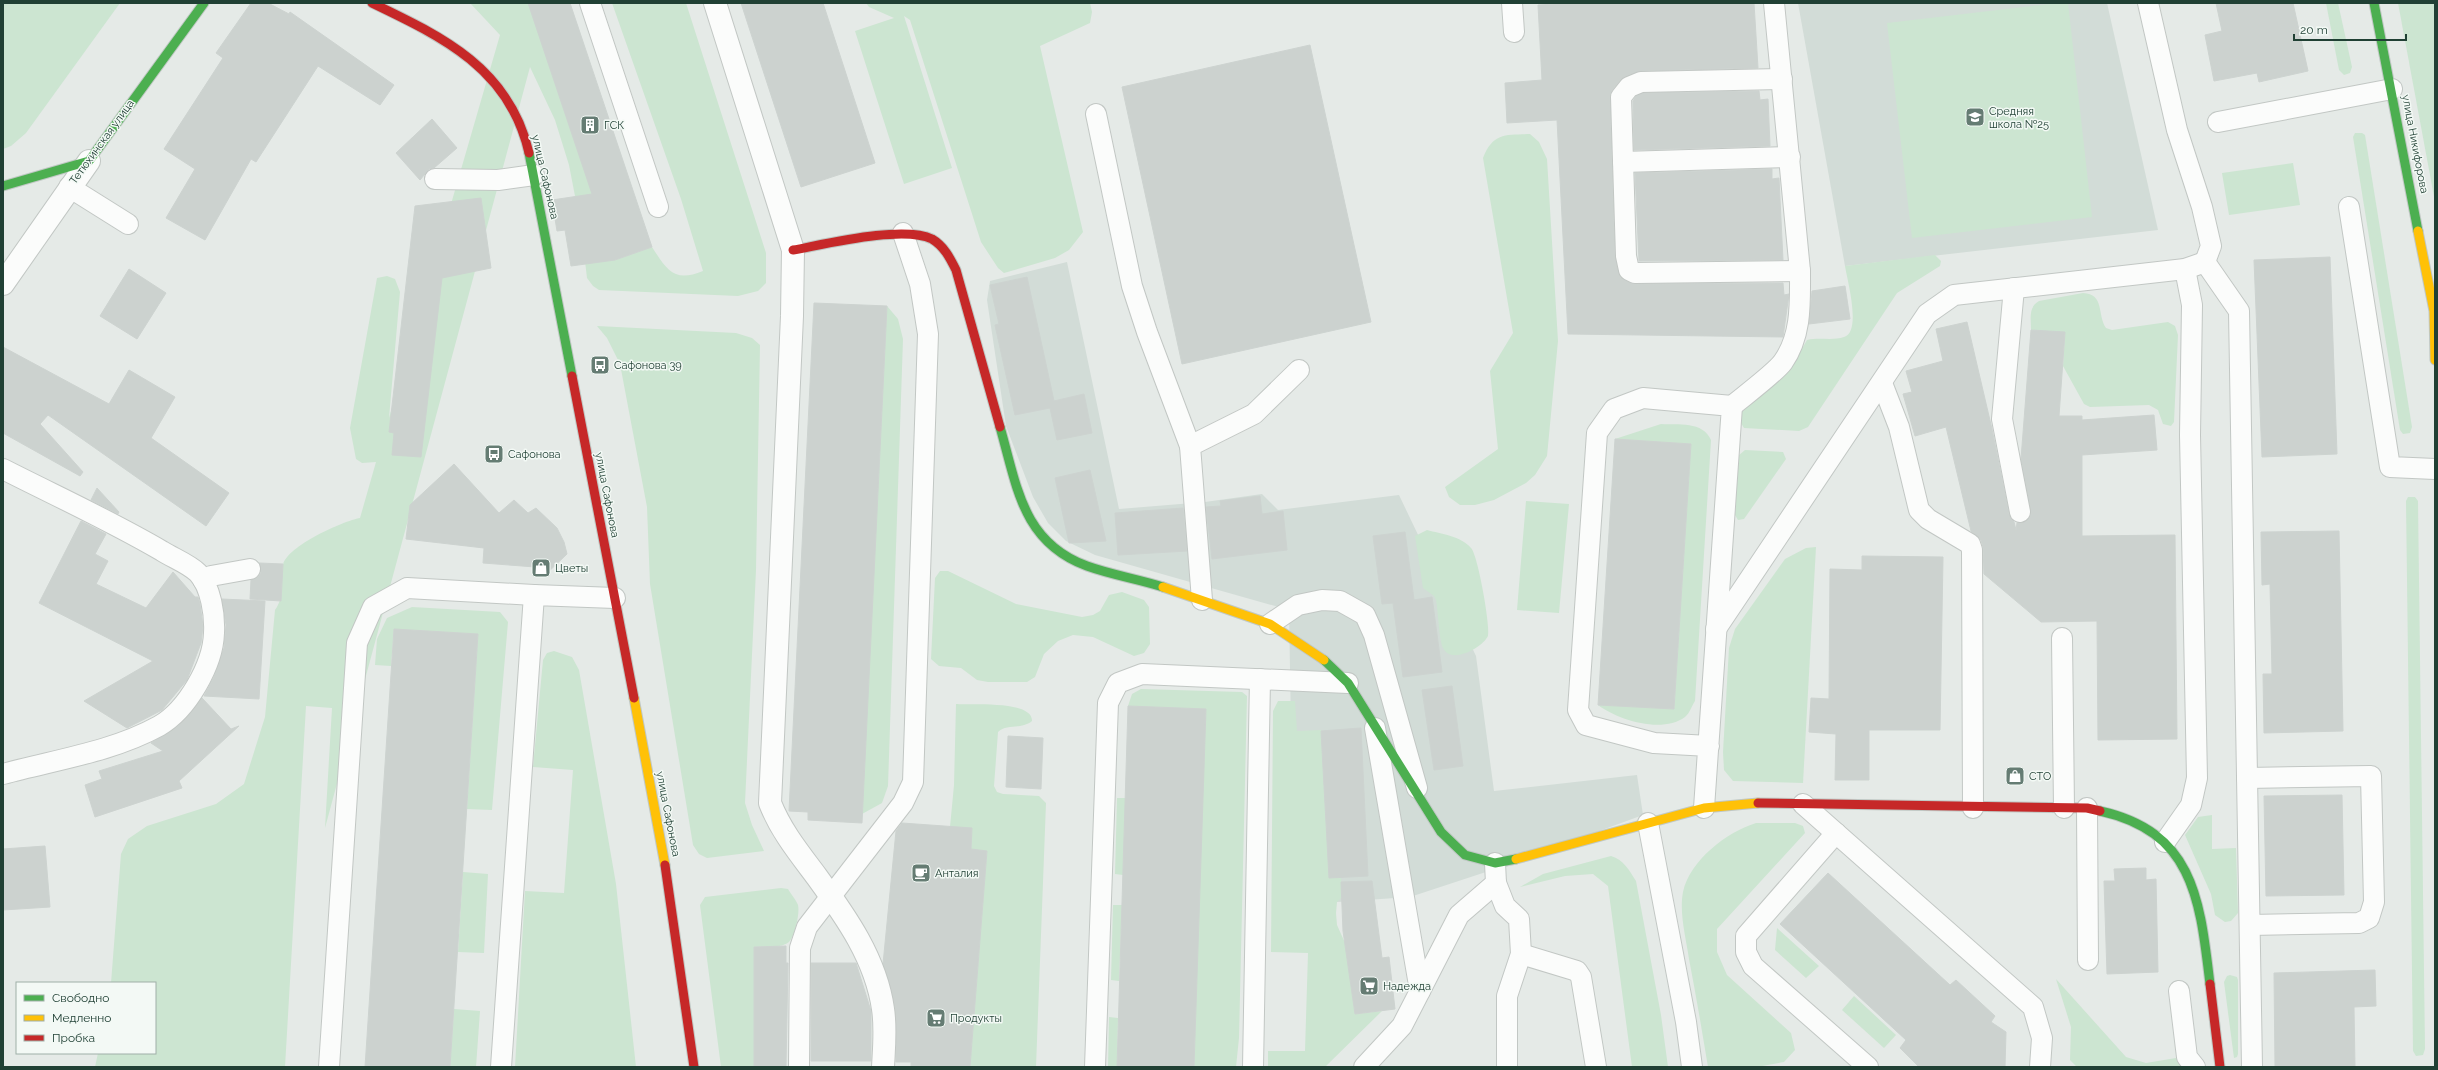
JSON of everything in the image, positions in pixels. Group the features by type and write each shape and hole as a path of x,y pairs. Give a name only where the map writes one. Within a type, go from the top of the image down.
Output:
{"street":[{"name":"Тетюхинская улица","path":"3,284 69,187 204,3"},
{"name":"улица Сафонова","path":"372,3 423,28 465,52 500,86 520,122 534,175 669,884 694,1067"},
{"path":"715,3 793,250 792,324 770,802 778,825 831,897 858,938 874,973 883,1009 883,1067"},
{"name":"улица Никифорова","path":"2374,3 2392,89 2434,311 2435,360"},
{"path":"3,186 89,160"},
{"path":"793,250 903,234 927,237 945,249 956,270 1022,504 1037,532 1059,553 1087,566 1202,600 1270,624 1323,659 1348,683 1441,832 1464,855 1495,862 1528,857 1704,808 1744,803 1973,808 2087,808 2114,814 2144,826 2165,842 2188,873 2197,896 2204,933 2220,1067"}],"lane":[{"path":"590,3 658,208"},
{"path":"1512,3 1514,32"},
{"path":"1704,808 1732,406 1782,363 1797,330 1800,306 1800,271 1774,3"},
{"path":"2148,3 2177,130 2202,207 2211,246 2205,262"},
{"path":"1782,79 1641,82 1629,87 1621,97 1626,256 1629,270 1635,273 1646,274 1800,271"},
{"path":"2218,122 2392,89"},
{"path":"1096,114 1132,286 1146,332 1190,446 1202,600"},
{"path":"1623,162 1790,157"},
{"path":"435,179 498,180 534,175"},
{"path":"69,187 128,224"},
{"path":"2349,207 2390,467 2435,469"},
{"path":"799,1067 800,948 807,927 903,803 913,782 928,334 920,284 903,234"},
{"path":"1716,629 1927,314 1954,295 2185,269 2205,262"},
{"path":"2205,262 2240,311 2252,1067"},
{"path":"2165,842 2191,805 2197,778 2190,435 2192,304 2185,269"},
{"path":"2014,288 2002,419 2020,512"},
{"path":"1190,446 1254,414 1299,370"},
{"path":"1882,383 1899,427 1919,510 1928,519 1970,544 1972,550 1973,808"},
{"path":"1709,746 1654,743 1586,726 1578,710 1578,695 1597,434 1614,409 1642,398 1732,406"},
{"path":"3,469 147,543 197,572 203,580 215,616 214,642 204,672 186,702 160,725 122,742 3,774"},
{"path":"203,580 211,576 250,569"},
{"path":"329,1067 357,644 373,607 407,588 615,598"},
{"path":"501,1067 534,595"},
{"path":"1270,624 1298,605 1322,600 1340,602 1365,615 1374,635 1421,801"},
{"path":"2062,638 2064,808"},
{"path":"1094,1067 1108,702 1118,683 1142,674 1348,683"},
{"path":"1253,1067 1260,679"},
{"path":"1375,727 1420,991"},
{"path":"2247,778 2371,776 2374,902 2368,918 2359,923 2250,925"},
{"path":"1803,804 2033,1007 2042,1038 2040,1067"},
{"path":"2087,808 2088,960"},
{"path":"1648,823 1692,1067"},
{"path":"1836,833 1746,936 1746,952 1753,966 1868,1067"},
{"path":"1495,862 1496,883 1505,906 1519,919 1521,954 1512,976 1507,996 1507,1067"},
{"path":"1364,1067 1402,1026 1459,915 1496,883"},
{"path":"1521,954 1578,971 1581,977 1596,1067"},
{"path":"2179,991 2187,1057 2195,1067"}],"shaded area":[{"name":"Средняя школа №25","path":"1798,3 2107,3 2158,230 1845,266"},
{"path":"1067,262 1119,509 1205,502 1262,494 1278,510 1399,495 1476,656 1494,791 1637,775 1643,815 1495,869 1410,897 1294,905 1289,610 1095,555 1066,541 1048,523 1033,497 1006,426 987,300 990,281"}],"green space":[{"path":"3,3 120,3 26,133 11,146 3,149"},
{"path":"470,3 547,3 615,260 652,247 667,268 678,275 685,276 703,271 681,199 612,3 686,3 766,253 766,283 758,291 738,296 599,290 593,286 587,278 581,227 569,165 555,120 530,67 325,828 332,708 306,706 285,1067 95,1067 98,1054 156,1054 156,982 111,982 121,854 128,839 147,826 216,804 244,784 265,717 275,610 280,599 283,565 294,550 305,543 329,529 360,518 376,462 362,463 356,459 350,428 377,278 387,276 395,279 400,292 389,418 500,35"},
{"path":"866,3 1090,3 1092,12 1090,23 1040,46 1083,232 1069,250 1055,258 1004,273 998,268 981,242 910,20 904,16 952,168 904,184 855,31 894,18 869,7"},
{"path":"2068,3 2092,217 1912,238 1887,23"},
{"path":"2326,3 2338,3 2352,67 2350,73 2344,75 2339,70"},
{"path":"2398,3 2435,3 2435,202"},
{"path":"2355,133 2362,133 2365,135 2412,427 2410,433 2403,434 2400,430 2353,137"},
{"path":"1530,134 1539,142 1547,159 1558,341 1547,456 1535,475 1526,483 1494,500 1475,505 1460,505 1449,497 1445,487 1498,449 1490,371 1513,333 1483,158 1491,143 1496,139 1507,135"},
{"path":"2293,163 2300,205 2229,215 2222,173"},
{"path":"1935,255 1941,261 1940,266 1897,293 1808,427 1799,431 1744,428 1741,423 1741,413 1792,366 1807,340 1840,338 1849,333 1852,326 1853,316 1845,266"},
{"path":"2083,293 2090,294 2098,301 2103,323 2106,328 2112,330 2168,322 2175,326 2178,335 2174,422 2171,426 2163,424 2158,410 2149,405 2090,407 2084,404 2063,366 2065,333 2031,330 2032,310 2035,304 2039,301"},
{"path":"887,306 898,319 903,339 888,786 882,803 862,814"},
{"path":"597,326 736,333 752,338 760,345 756,570 745,803 752,825 764,851 707,858 699,854 693,845 650,584 647,507 620,364 607,338"},
{"path":"1661,424 1682,424 1696,427 1707,434 1711,440 1695,701 1685,717 1675,722 1653,725 1628,720 1617,716 1598,705 1674,709 1691,444 1615,439"},
{"path":"1745,450 1783,452 1786,459 1744,519 1738,520 1735,515 1738,456"},
{"path":"2408,497 2415,497 2418,501 2425,1049 2423,1055 2416,1056 2413,1051 2406,501"},
{"path":"1526,501 1569,504 1559,613 1517,610"},
{"path":"1427,530 1462,541 1471,548 1474,554 1488,620 1488,636 1480,645 1466,653 1453,655 1447,653 1443,648 1440,639 1436,600 1434,596 1423,588 1415,536"},
{"path":"1816,547 1803,783 1733,781 1724,770 1723,752 1729,648 1735,629 1785,559 1806,548"},
{"path":"940,571 948,571 1016,604 1082,617 1093,615 1100,611 1109,595 1122,592 1144,600 1149,607 1150,644 1144,653 1134,656 1093,637 1073,635 1058,641 1044,654 1035,677 1027,682 988,682 977,680 961,668 939,666 931,659 935,578"},
{"path":"412,607 500,612 508,622 492,810 467,809 478,634 394,629 391,666 375,665 377,639 387,618"},
{"path":"554,651 572,657 579,670 616,884 636,1067 515,1067 525,891 564,893 573,770 533,767 543,660 547,653"},
{"path":"1141,689 1242,692 1247,696 1239,1038 1236,1067 1194,1067 1205,709 1128,706 1132,694"},
{"path":"1278,701 1295,701 1297,731 1321,730 1329,878 1341,877 1342,897 1337,902 1337,925 1345,943 1355,1014 1382,1011 1325,1067 1268,1067 1268,1051 1305,1051 1308,953 1271,952 1273,711"},
{"path":"956,704 987,704 1012,707 1030,714 1032,721 1028,724 1002,729 998,732 994,786 997,792 1003,794 1039,796 1046,803 1036,1067 970,1067 987,851 971,849 972,829 950,827 954,785"},
{"path":"1117,798 1126,798 1123,875 1115,874"},
{"path":"2212,815 2212,849 2236,848 2238,913 2231,921 2225,922 2215,915 2211,894 2185,835 2198,817"},
{"path":"1756,823 1795,823 1803,826 1805,833 1717,929 1717,952 1727,975 1791,1033 1795,1050 1784,1062 1757,1067 1708,1067 1683,926 1683,892 1693,869 1711,849 1733,833"},
{"path":"1611,856 1623,863 1636,881 1661,1015 1668,1067 1632,1067 1608,886 1593,874 1565,876 1520,887 1543,874"},
{"path":"463,872 488,874 484,953 458,952"},
{"path":"781,888 788,889 797,903 798,919 795,930 789,942 781,946 754,947 754,1067 721,1067 700,905 705,897"},
{"path":"1113,905 1122,905 1119,981 1111,980"},
{"path":"1777,928 1819,966 1806,978 1775,950"},
{"path":"2230,975 2237,977 2238,980 2238,1054 2237,1057 2234,1058 2224,982 2227,976"},
{"path":"2056,979 2126,1057 2146,1063 2176,1058 2182,1067 2077,1067 2070,1060 2071,1027"},
{"path":"1854,996 1896,1035 1884,1048 1842,1010"},
{"path":"454,1009 480,1011 476,1067 450,1067"},
{"path":"1109,1017 1118,1018 1117,1067 1108,1067"}],"building":[{"path":"251,3 268,3 289,14 290,12 394,85 380,105 318,66 256,162 251,159 205,240 166,218 195,169 164,149 223,58 216,53"},
{"name":"ГСК","path":"528,3 570,3 652,247 615,260 571,266 565,230 557,231 552,200 592,194"},
{"path":"741,3 823,3 875,163 801,187"},
{"path":"1569,3 1754,3 1758,68 1640,71 1624,77 1612,90 1610,97 1615,256 1620,277 1635,284 1783,283 1784,295 1789,294 1783,337 1568,334 1557,120 1507,123 1505,83 1542,80 1538,5"},
{"path":"2216,3 2293,3 2308,71 2259,82 2257,73 2214,81 2205,35 2222,31"},
{"path":"1310,45 1371,322 1182,364 1122,87"},
{"path":"1759,91 1760,100 1768,99 1770,146 1634,150 1633,101 1636,96 1643,93"},
{"path":"432,119 457,148 434,168 429,169 420,180 396,153"},
{"path":"1772,169 1772,179 1779,178 1783,260 1639,261 1635,173"},
{"path":"481,198 491,268 442,278 421,457 392,455 394,433 389,432 415,206"},
{"path":"2330,257 2337,454 2262,457 2254,260"},
{"path":"129,269 166,293 137,339 100,316"},
{"path":"1027,277 1054,401 1084,394 1092,433 1057,440 1050,408 1015,415 995,325 999,324 990,285"},
{"path":"1845,286 1850,319 1809,324 1812,291"},
{"path":"814,303 887,306 862,823 808,820 808,812 789,811"},
{"path":"1967,322 1992,429 2009,514 2014,522 2016,530 2017,523 2027,521 2031,515 2021,459 2031,330 2065,332 2059,416 2082,416 2082,420 2154,415 2157,450 2082,455 2082,536 2175,535 2177,739 2098,740 2097,621 2041,622 1984,574 1983,547 1981,540 1971,531 1946,427 1915,436 1903,394 1912,392 1906,371 1943,361 1936,329"},
{"path":"3,347 109,404 129,370 175,397 151,438 229,493 206,526 48,415 40,424 83,472 80,476 3,433"},
{"path":"1615,439 1691,444 1674,709 1598,705"},
{"path":"454,464 499,513 514,500 528,513 536,508 557,528 564,542 567,554 543,577 535,567 483,563 484,548 406,539 410,505"},
{"path":"1090,470 1106,541 1069,543 1055,478"},
{"path":"97,488 119,512 118,514 91,500"},
{"path":"1260,496 1262,514 1283,511 1287,550 1212,559 1206,507 1221,506 1220,501"},
{"path":"1183,508 1187,551 1118,555 1115,513"},
{"path":"81,521 106,534 95,554 108,561 96,584 146,608 173,572 195,597 198,597 200,604 203,626 201,643 187,680 162,710 127,728 84,701 153,661 39,603"},
{"path":"2339,531 2343,731 2264,733 2263,674 2272,674 2270,584 2262,585 2261,532"},
{"path":"1405,532 1414,600 1432,597 1442,672 1403,677 1393,603 1382,604 1373,536"},
{"path":"1862,556 1943,557 1940,730 1869,730 1869,780 1835,780 1836,734 1809,732 1811,698 1829,699 1830,569 1862,570"},
{"path":"259,563 283,564 281,601 250,599 251,580 257,578 261,573"},
{"path":"222,599 265,601 259,699 204,696 214,677 224,648 226,625"},
{"path":"394,629 478,634 450,1067 365,1067"},
{"path":"1452,686 1463,766 1434,770 1422,690"},
{"path":"202,698 231,729 239,726 179,781 182,788 95,817 85,785 102,779 99,771 163,751 151,743 177,727"},
{"path":"1128,706 1206,709 1194,1067 1117,1067"},
{"path":"1361,728 1368,876 1329,878 1321,731"},
{"path":"1008,736 1043,738 1041,789 1006,787"},
{"path":"2342,795 2344,895 2266,896 2264,796"},
{"path":"902,823 972,828 971,849 987,851 970,1067 911,1067 911,1062 896,1062 895,1007 883,964 896,831"},
{"path":"45,846 50,907 3,910 3,849"},
{"path":"2146,868 2146,880 2156,879 2158,972 2107,974 2104,881 2115,881 2114,869"},
{"path":"1828,873 1950,985 1956,980 1995,1016 1991,1022 2006,1032 2005,1067 1919,1067 1900,1048 1906,1040 1780,924"},
{"path":"1372,881 1382,958 1389,957 1395,1009 1355,1014 1343,931 1341,882"},
{"path":"786,946 786,963 788,963 786,1067 754,1067 754,947"},
{"path":"811,963 856,963 871,1011 871,1061 811,1061"},
{"path":"2375,970 2376,1006 2354,1007 2355,1067 2275,1067 2274,973"}],"traffic: fast":[{"path":"3,186 89,161 204,3"},
{"path":"2374,3 2418,231"},
{"path":"529,153 572,376"},
{"path":"1000,427 1018,491 1035,527 1048,542 1065,556 1087,566 1163,587"},
{"path":"1324,660 1348,683 1441,832 1465,855 1495,863 1516,859"},
{"path":"2100,811 2132,821 2156,835 2174,853 2187,875 2196,899 2202,925 2210,984"}],"traffic: slow":[{"path":"2418,231 2434,311 2435,360"},
{"path":"1163,587 1270,624 1324,660"},
{"path":"634,698 665,865"},
{"path":"1516,859 1704,808 1758,803"}],"traffic: jam":[{"path":"372,3 424,29 448,43 470,59 490,78 506,99 520,124 529,153"},
{"path":"793,250 864,237 903,234 919,235 932,239 940,245 956,270 1000,427"},
{"path":"572,376 634,698"},
{"path":"1758,803 2087,808 2100,811"},
{"path":"665,865 694,1067"},
{"path":"2210,984 2220,1067"}],"place":[{"name":"Средняя школа №25","path":"1975,117"},
{"name":"ГСК","path":"590,125"},
{"name":"Сафонова 39","path":"600,365"},
{"name":"Сафонова","path":"494,454"},
{"name":"Цветы","path":"541,568"},
{"name":"СТО","path":"2015,776"},
{"name":"Анталия","path":"921,873"},
{"name":"Надежда","path":"1369,986"},
{"name":"Продукты","path":"936,1018"}]}
